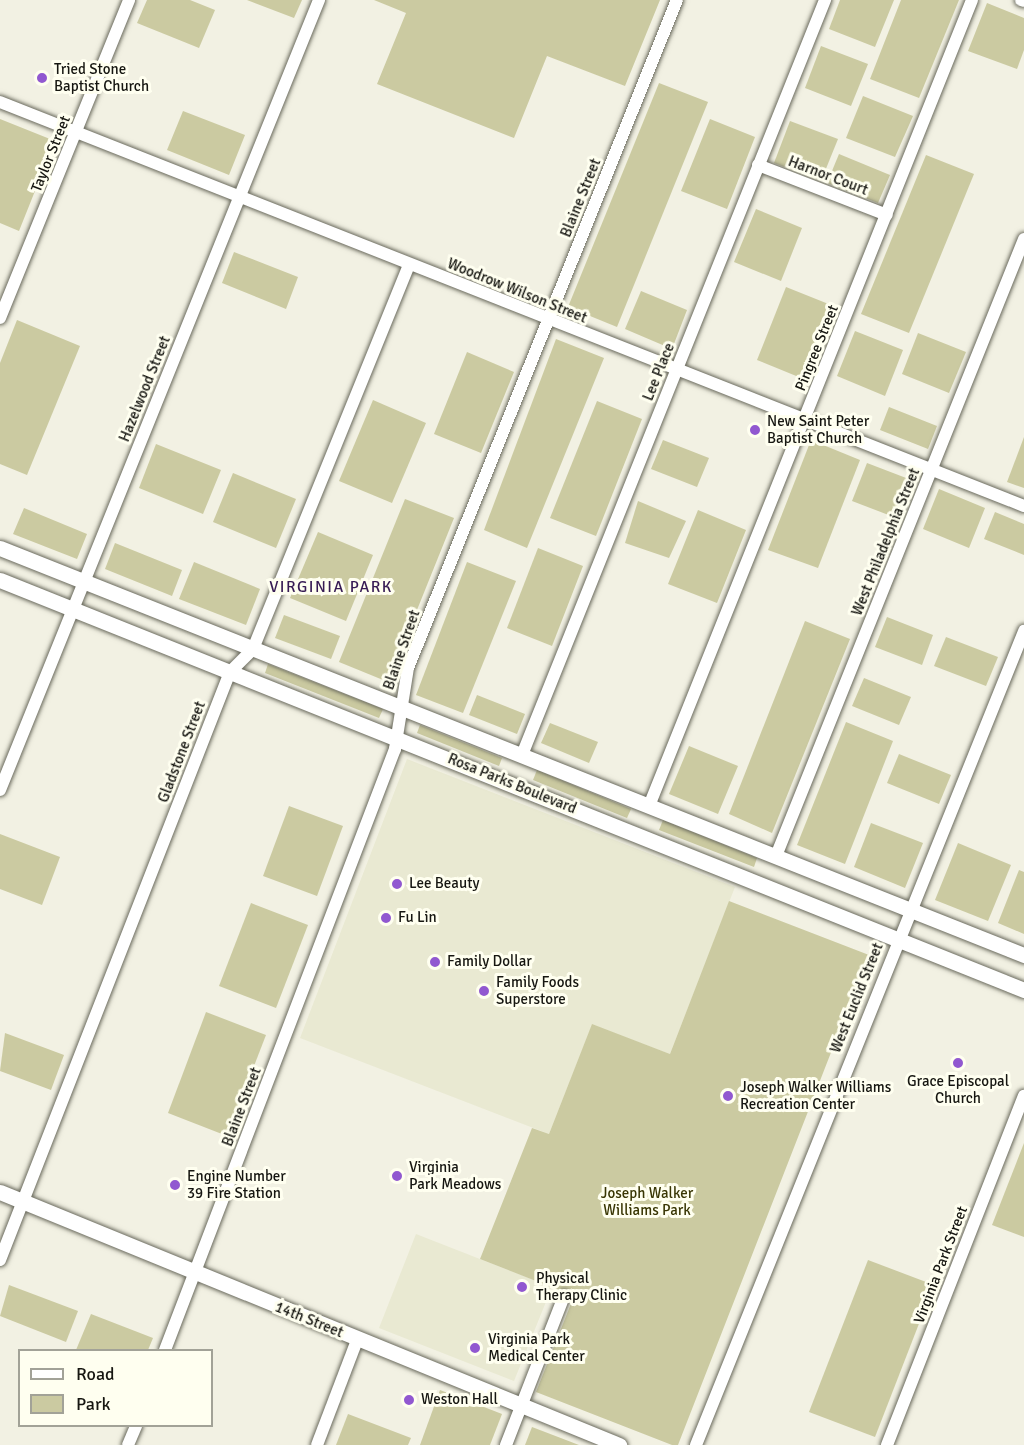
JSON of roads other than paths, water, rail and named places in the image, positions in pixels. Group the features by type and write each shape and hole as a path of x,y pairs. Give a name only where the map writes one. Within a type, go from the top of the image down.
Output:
{"street":[{"name":"Taylor Street","path":"0,318 129,0"},
{"name":"Hazelwood Street","path":"0,790 318,0"},
{"name":"Blaine Street","path":"165,1349 395,738 398,706 408,668 677,0"},
{"name":"Lee Place","path":"522,755 825,0"},
{"name":"Pingree Street","path":"649,806 972,0"},
{"name":"Woodrow Wilson Street","path":"0,102 1024,506"},
{"name":"Harnor Court","path":"758,165 887,215"},
{"name":"West Philadelphia Street","path":"776,856 1024,239"},
{"name":"Gladstone Street","path":"0,1260 230,672 253,649 409,264"},
{"name":"Rosa Parks Boulevard","path":"0,548 1024,955"},
{"name":"Rosa Parks Boulevard","path":"0,580 1024,990"},
{"name":"West Euclid Street","path":"696,1445 897,938 1024,631"},
{"name":"Virginia Park Street","path":"887,1445 1024,1096"},
{"name":"14th Street","path":"0,1192 357,1340 619,1445"},
{"path":"507,1445 564,1296"},
{"path":"317,1445 357,1340"},
{"path":"128,1445 135,1427"}],"place":[{"name":"Tried Stone Baptist Church","path":"42,78"},
{"name":"New Saint Peter Baptist Church","path":"755,430"},
{"name":"Lee Beauty","path":"397,884"},
{"name":"Fu Lin","path":"386,918"},
{"name":"Family Dollar","path":"435,962"},
{"name":"Family Foods Superstore","path":"484,991"},
{"name":"Grace Episcopal Church","path":"958,1063"},
{"name":"Joseph Walker Williams Recreation Center","path":"728,1096"},
{"name":"Virginia Park Meadows","path":"397,1176"},
{"name":"Engine Number 39 Fire Station","path":"175,1185"},
{"name":"Physical Therapy Clinic","path":"522,1287"},
{"name":"Virginia Park Medical Center","path":"475,1348"},
{"name":"Weston Hall","path":"409,1400"}],"district":[{"name":"VIRGINIA PARK","path":"331,587"}],"park label":[{"name":"Joseph Walker Williams Park","path":"647,1202"}]}
